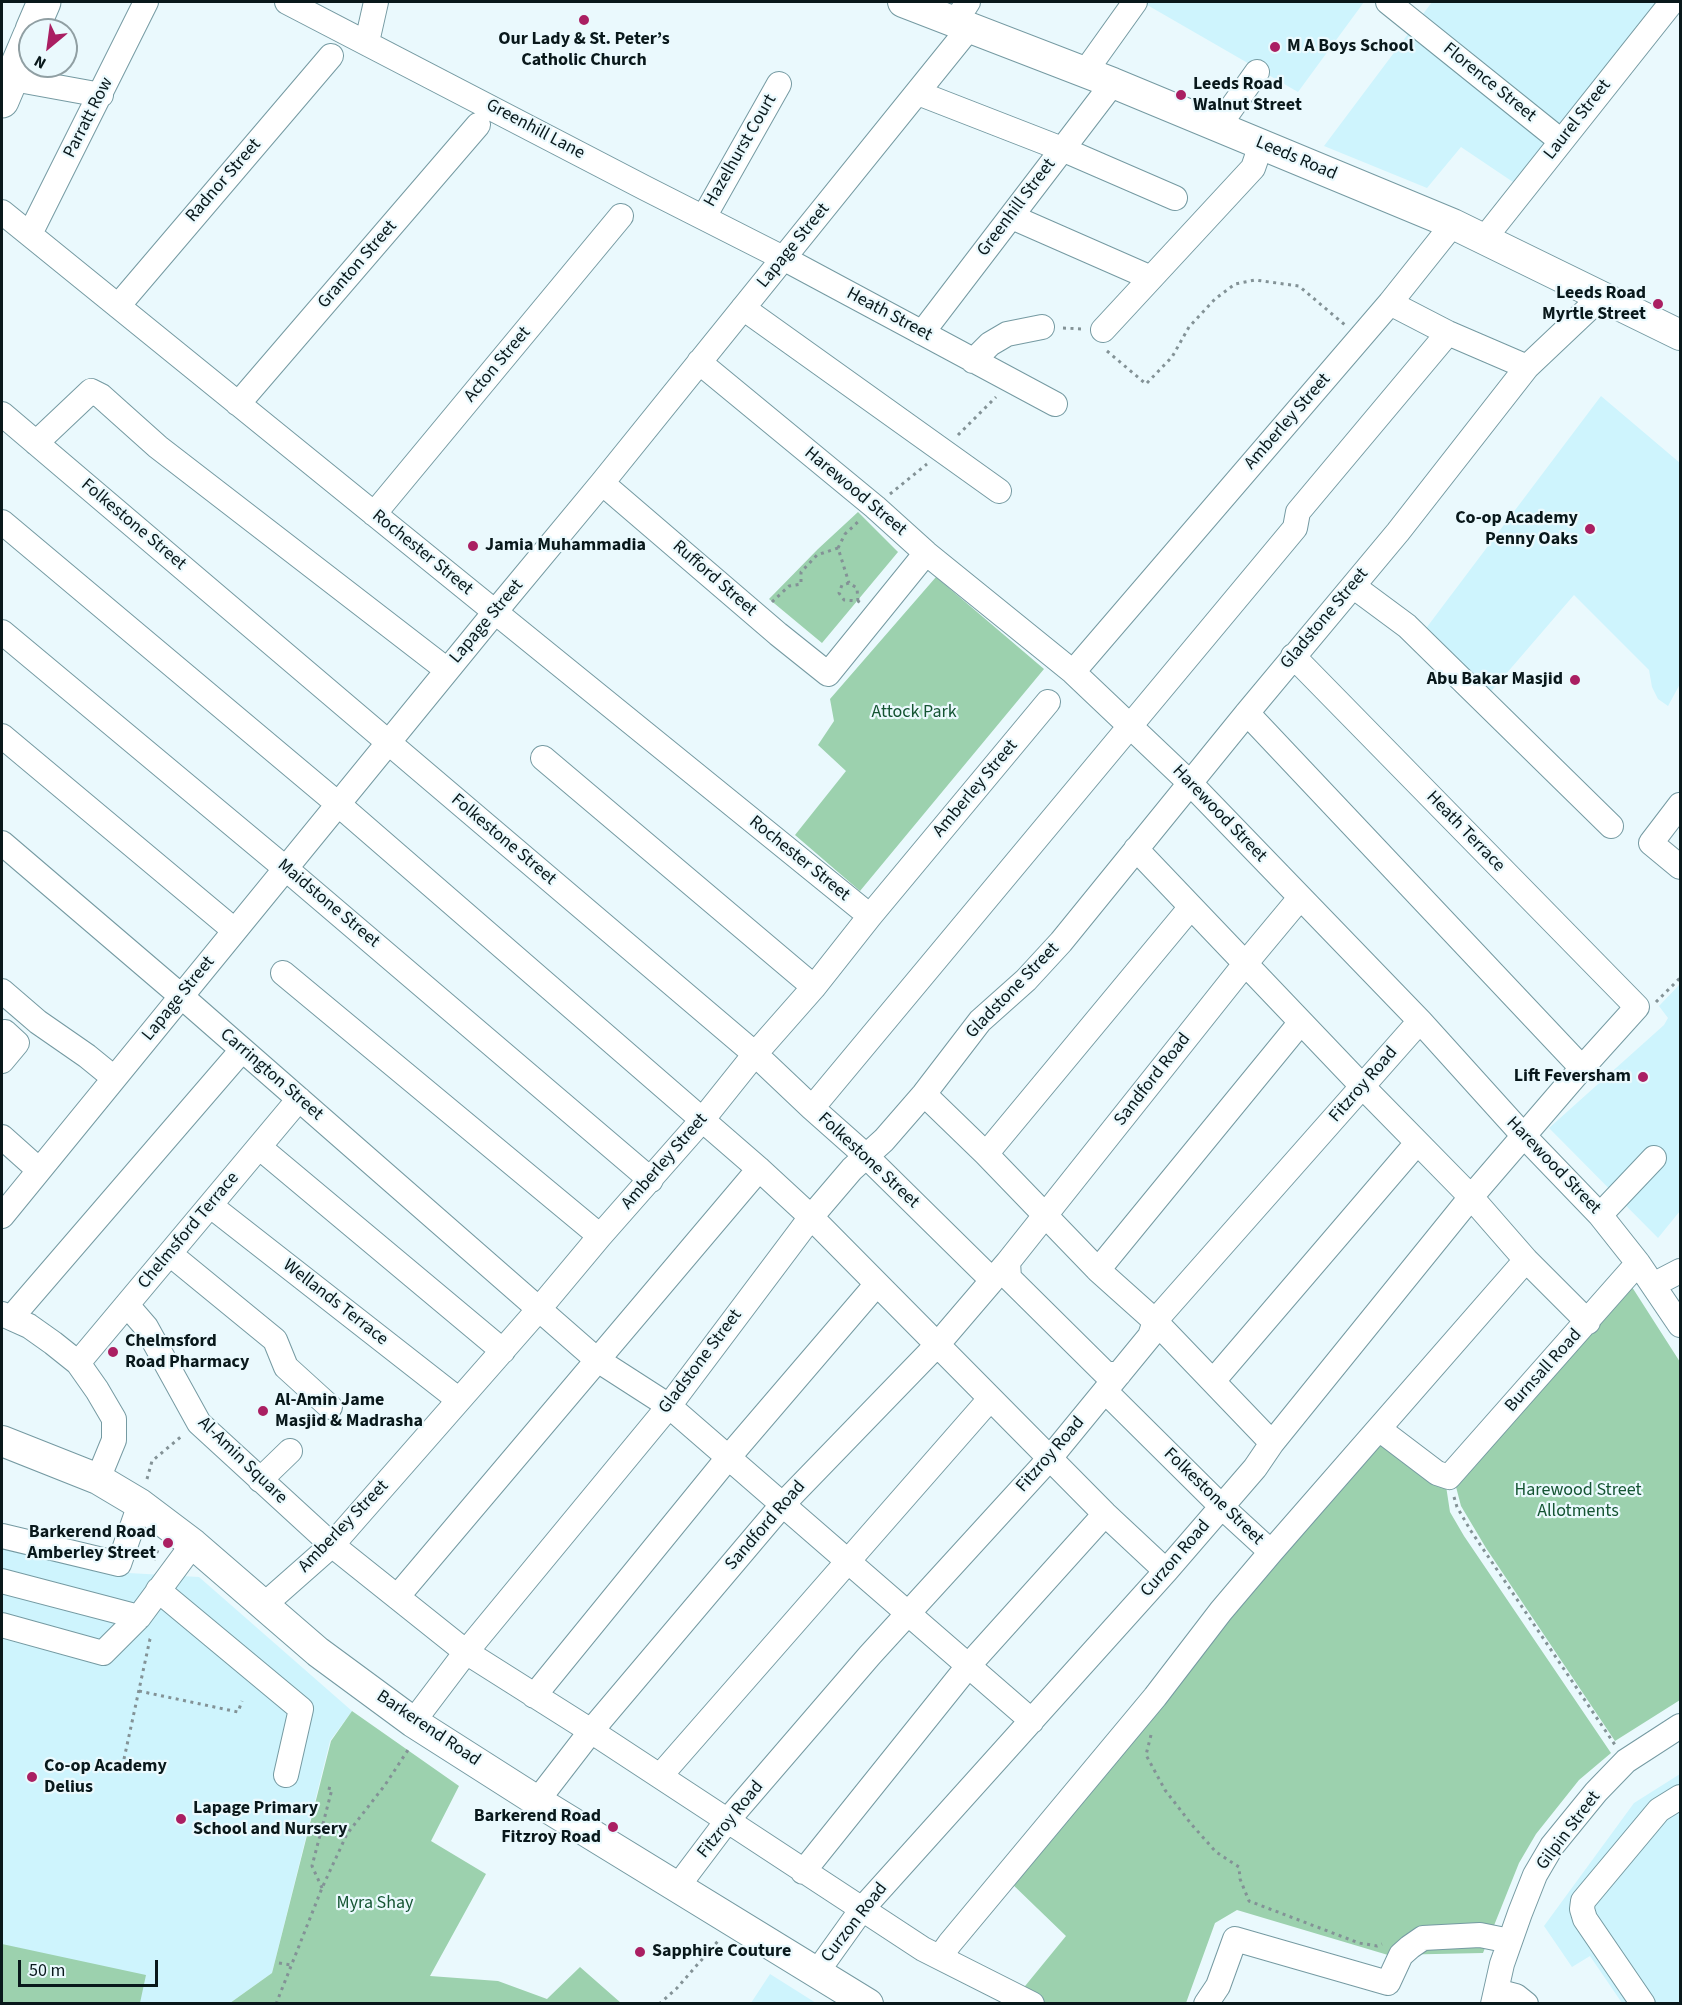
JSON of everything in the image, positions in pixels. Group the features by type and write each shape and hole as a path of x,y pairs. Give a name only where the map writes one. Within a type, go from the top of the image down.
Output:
{"highway":[{"path":"37,18 44,2"},
{"path":"5,86 18,59"}],"main road":[{"name":"Leeds Road","path":"903,2 964,17 1085,72 1453,224 1680,335"},
{"name":"Barkerend Road","path":"2,1441 98,1479 140,1504 193,1544 318,1652 418,1725 537,1801 868,2004"}],"street":[{"name":"Parratt Row","path":"30,234 146,2"},
{"name":"Greenhill Lane","path":"288,2 783,258"},
{"path":"367,42 376,2"},
{"path":"1085,72 1135,2"},
{"name":"Florence Street","path":"1388,2 1562,141"},
{"name":"Laurel Street","path":"1484,239 1672,2"},
{"name":"Lapage Street","path":"2,1216 918,93 934,72 964,17"},
{"name":"Radnor Street","path":"117,306 332,56"},
{"path":"1218,127 1257,72"},
{"name":"Greenhill Street","path":"922,333 1113,83"},
{"name":"Hazelhurst Court","path":"704,217 779,84"},
{"path":"5,86 100,95"},
{"path":"918,93 1062,149 1175,198"},
{"name":"Granton Street","path":"238,404 478,125"},
{"path":"1103,330 1253,168 1261,145"},
{"name":"Rochester Street","path":"2,212 870,916"},
{"name":"Acton Street","path":"374,514 621,216"},
{"path":"1012,217 1151,278"},
{"name":"Amberley Street","path":"1073,672 1390,303 1453,224"},
{"name":"Heath Street","path":"783,258 1055,404"},
{"name":"Gladstone Street","path":"418,1725 466,1652 669,1406 811,1217 858,1162 884,1140 924,1094 980,1021 1026,980 1061,942 1293,656 1398,532 1527,367 1601,297"},
{"path":"1390,303 1448,333 1527,367"},
{"path":"743,308 999,491"},
{"path":"974,360 990,344 1007,334 1042,327"},
{"path":"812,1108 1131,727 1294,528 1298,512 1448,333"},
{"name":"Harewood Street","path":"699,362 875,507 926,553 1073,672 1190,783 1420,1021 1523,1135 1600,1215 1638,1263 1680,1325"},
{"path":"36,443 91,391 101,396 158,447 447,670"},
{"name":"Folkestone Street","path":"2,414 755,1054 812,1108 858,1162 1003,1274 1106,1374 1105,1391 1222,1507 1271,1552"},
{"name":"Rufford Street","path":"602,483 828,674 926,553"},
{"path":"2,522 338,804 759,1169 811,1217 1105,1514 1166,1571"},
{"path":"1353,586 1407,626 1611,826"},
{"name":"Maidstone Street","path":"2,632 285,868 651,1180"},
{"name":"Heath Terrace","path":"1293,656 1637,1007"},
{"name":"Amberley Street","path":"264,1605 332,1545 503,1351 814,987 1048,702"},
{"path":"1247,712 1582,1068"},
{"path":"2,736 234,930"},
{"path":"543,758 814,987"},
{"path":"1680,805 1651,843 1680,867"},
{"name":"Carrington Street","path":"2,843 181,996 596,1359 669,1406 727,1459 783,1504 1032,1721"},
{"path":"1137,849 1471,1197 1526,1260 1588,1322"},
{"name":"Sandford Road","path":"537,1801 591,1731 783,1504 1003,1274 1245,964 1300,898"},
{"path":"986,1154 1191,907"},
{"path":"283,973 600,1236"},
{"path":"2,991 38,1022 114,1078"},
{"name":"Curzon Road","path":"817,1972 862,1909 1222,1507 1471,1197 1637,1007"},
{"name":"Fitzroy Road","path":"678,1886 727,1821 870,1655 1050,1458 1150,1336 1155,1321 1420,1021"},
{"path":"1098,1270 1301,1022"},
{"path":"2,1061 17,1043 5,1032"},
{"path":"98,1479 114,1440 114,1419 78,1363 28,1326 6,1316 242,1050"},
{"path":"924,1094 986,1154 1098,1270 1155,1321 1214,1380 1272,1443"},
{"name":"Chelmsford Terrace","path":"78,1363 299,1099"},
{"path":"2,1137 39,1170"},
{"path":"1214,1380 1417,1143"},
{"path":"259,1147 503,1351"},
{"path":"1600,1215 1654,1158"},
{"path":"397,1597 759,1169"},
{"name":"Wellands Terrace","path":"210,1206 459,1400"},
{"path":"170,1254 275,1340 286,1367 330,1407"},
{"path":"940,1957 1155,1697 1221,1611 1526,1260"},
{"name":"Burnsall Road","path":"1449,1477 1638,1263"},
{"path":"1653,1285 1680,1271"},
{"path":"534,1696 727,1459 876,1285"},
{"name":"Al-Amin Square","path":"127,1305 146,1328 199,1423 332,1545 466,1652 591,1731 923,1949 940,1957 1006,1999 1032,2004"},
{"path":"660,1776 990,1399"},
{"path":"1379,1429 1437,1473 1449,1477"},
{"path":"260,1480 290,1451"},
{"path":"2,1536 119,1564 140,1504"},
{"path":"804,1872 969,1665 1105,1514"},
{"path":"2,1625 104,1653 139,1617 193,1544"},
{"path":"2,1581 139,1617"},
{"path":"158,1590 301,1709 286,1775"},
{"name":"Gilpin Street","path":"1495,1997 1510,1941 1535,1875 1552,1846 1596,1792 1626,1761 1680,1726"},
{"path":"1643,2004 1585,1919 1582,1910 1583,1901 1659,1810 1680,1797"},
{"path":"1206,2004 1218,1986 1235,1939 1388,1983 1401,1955 1423,1938 1479,1935 1510,1941"},
{"path":"1495,1997 1516,1996 1526,2004"}],"path":[{"path":"1103,330 1094,340 1146,384 1172,357 1189,327 1215,299 1235,284 1255,280 1299,286 1360,338"},
{"path":"1042,327 1103,330"},
{"path":"849,583 842,585 838,593 843,600 858,601 857,588 849,583 838,548 845,534 875,507"},
{"path":"772,602 789,585 801,584 801,572 817,555 838,548"},
{"path":"1637,1007 1654,1005 1680,978"},
{"path":"140,1504 152,1461 199,1423"},
{"path":"1449,1477 1457,1507 1471,1531 1626,1761"},
{"path":"139,1691 238,1712 242,1701"},
{"path":"276,2004 346,1834 385,1785 418,1725"},
{"path":"1151,1735 1146,1755 1166,1790 1216,1852 1239,1867 1240,1879 1249,1901 1359,1943 1377,1946 1386,1942"},
{"path":"322,1888 312,1866 332,1789 324,1787"},
{"path":"659,2004 676,1989 734,1921"},
{"path":"279,1963 291,1965"}],"shaded area":[{"name":"M A Boys School","path":"1142,2 1364,2 1298,92"},
{"path":"1432,2 1656,2 1513,182 1461,147 1427,188 1324,146"},
{"name":"Co-op Academy Penny Oaks","path":"1601,396 1680,463 1680,684 1668,706 1658,699 1652,687 1649,670 1574,595 1487,696 1421,635"},
{"name":"Lift Feversham","path":"1680,984 1680,1211 1658,1238 1549,1128 1664,1025 1668,1018 1659,1006"},
{"name":"Lapage Primary School and Nursery","path":"2,1544 111,1572 199,1577 352,1711 330,1741 272,1973 230,2003 2,2003"},
{"path":"1680,1774 1680,2003 1622,2003 1590,1956 1572,1967 1544,1926 1634,1803"},
{"path":"770,1974 816,2003 751,2003"}],"green space":[{"path":"858,512 898,552 822,643 769,599"},
{"name":"Attock Park","path":"936,577 1044,669 860,891 795,835 846,771 818,745 834,721 830,699"},
{"name":"Harewood Street Allotments","path":"1632,1287 1680,1362 1680,1700 1615,1741 1486,1548 1461,1506 1455,1483 1463,1480 1547,1378"},
{"path":"1378,1443 1446,1486 1450,1512 1464,1536 1611,1753 1579,1780 1536,1834 1519,1863 1483,1953 1388,1955 1237,1910 1215,1923 1186,2003 1044,2003 1021,1991 1066,1936 1008,1880"},
{"name":"Myra Shay","path":"352,1711 459,1786 431,1841 486,1874 430,1976 498,1981 547,1999 580,1967 621,2003 230,2003 272,1973 331,1741"},
{"path":"2,1944 146,1975 140,2003 2,2003"}],"place":[{"name":"Our Lady & St. Peter’s Catholic Church","path":"584,20"},
{"name":"M A Boys School","path":"1275,47"},
{"name":"Leeds Road Walnut Street","path":"1181,95"},
{"name":"Leeds Road Myrtle Street","path":"1658,304"},
{"name":"Co-op Academy Penny Oaks","path":"1590,529"},
{"name":"Jamia Muhammadia","path":"473,546"},
{"name":"Abu Bakar Masjid","path":"1575,680"},
{"name":"Lift Feversham","path":"1643,1077"},
{"name":"Chelmsford Road Pharmacy","path":"113,1352"},
{"name":"Al-Amin Jame Masjid & Madrasha","path":"263,1411"},
{"name":"Barkerend Road Amberley Street","path":"168,1543"},
{"name":"Co-op Academy Delius","path":"32,1777"},
{"name":"Lapage Primary School and Nursery","path":"181,1819"},
{"name":"Barkerend Road Fitzroy Road","path":"613,1827"},
{"name":"Sapphire Couture","path":"640,1952"}]}
